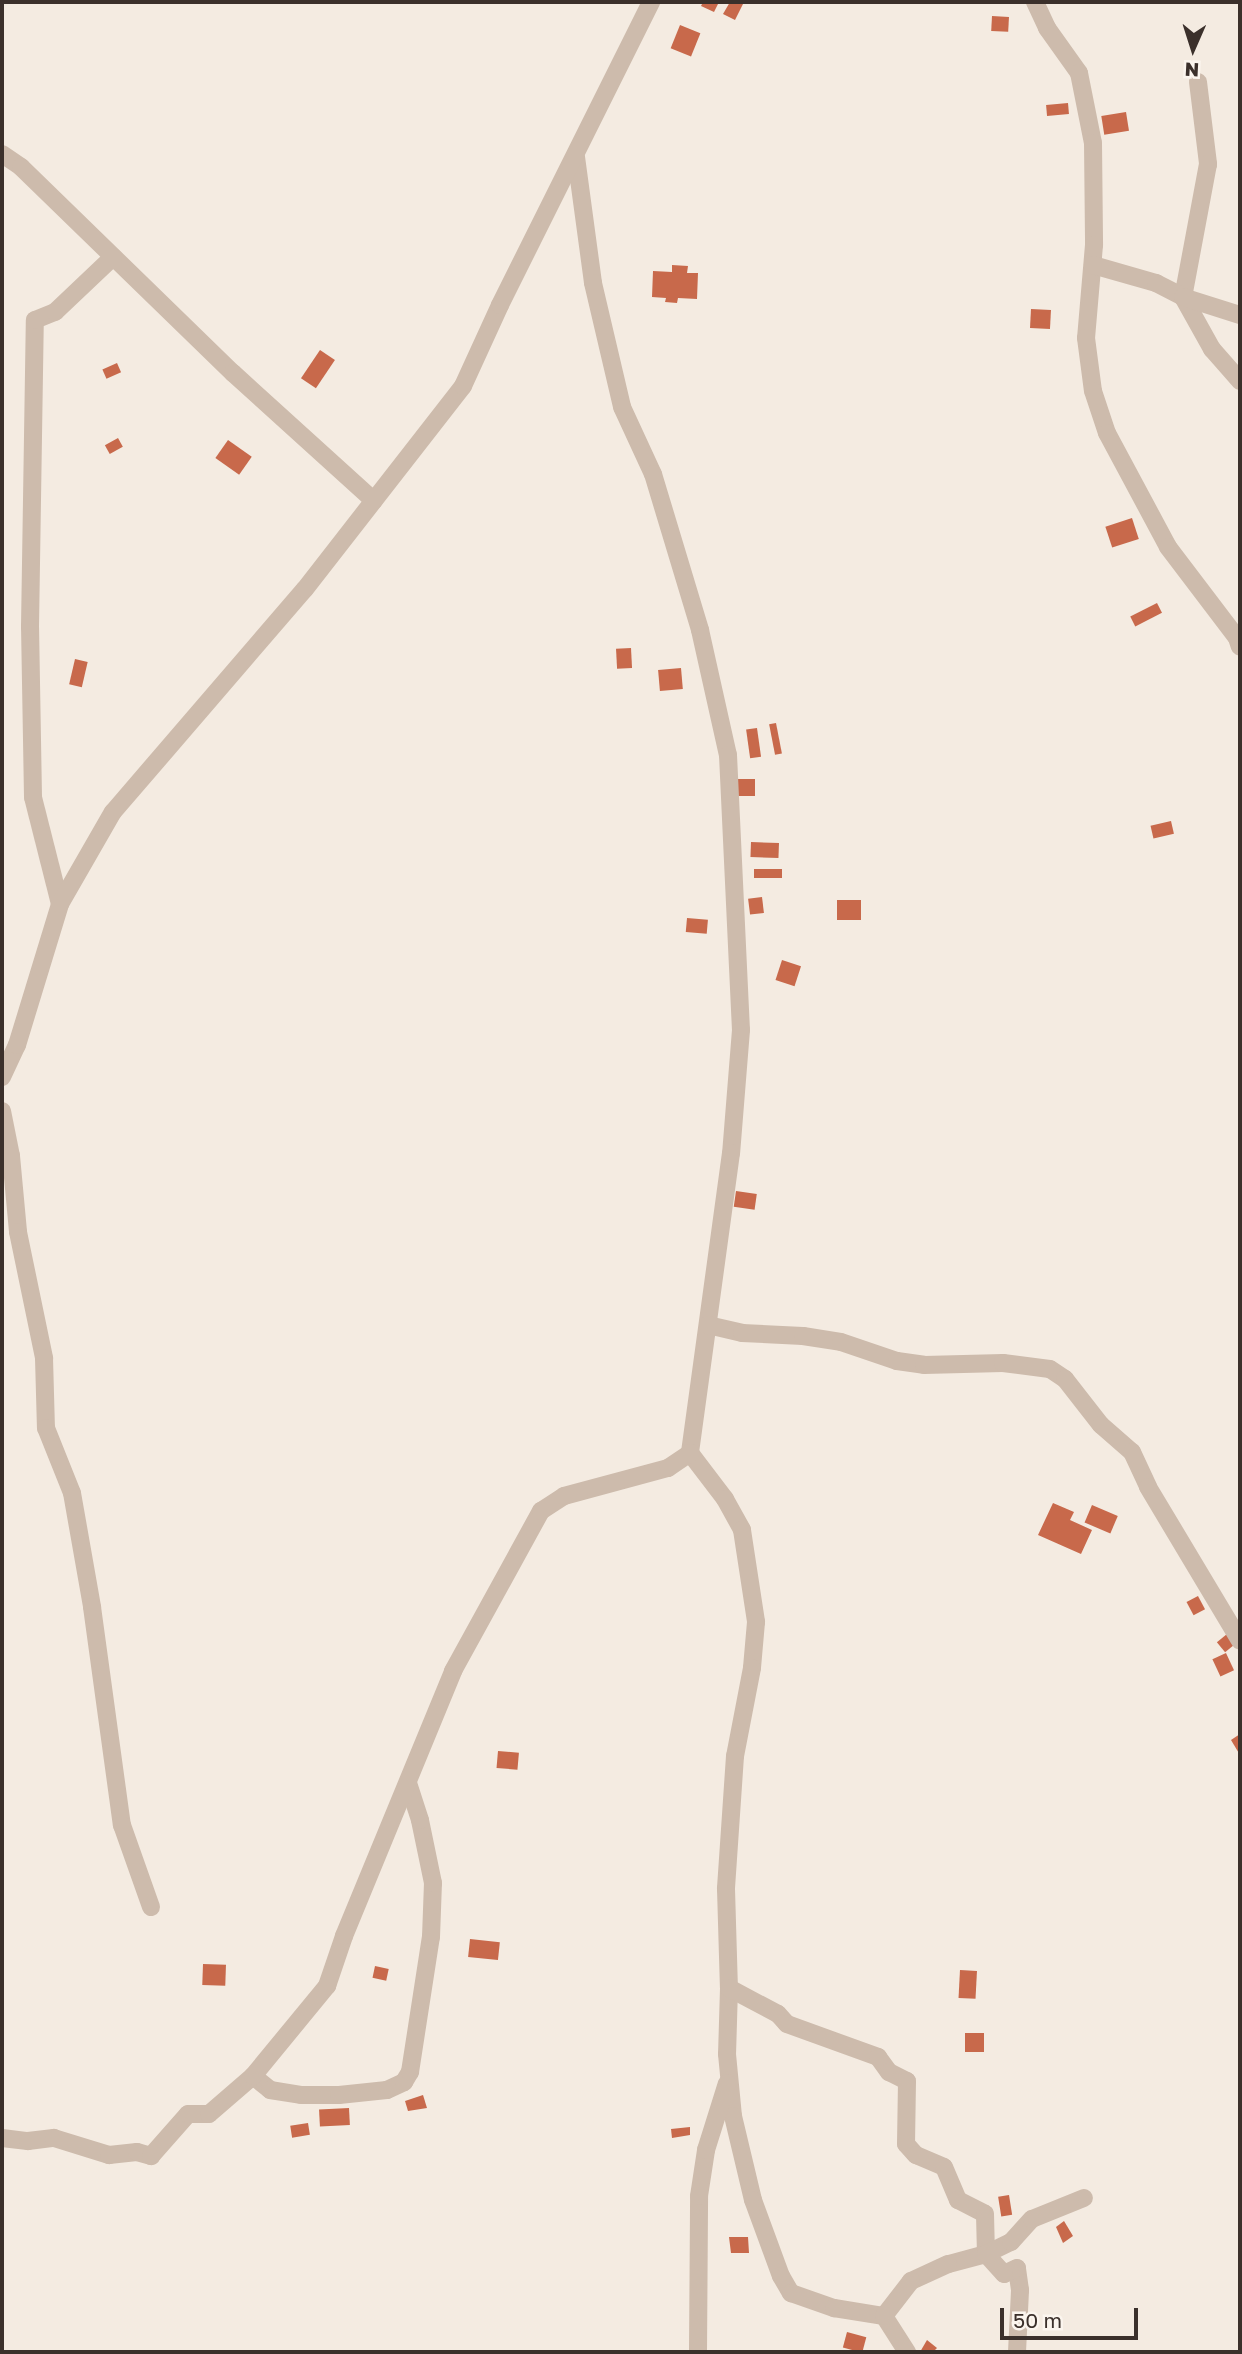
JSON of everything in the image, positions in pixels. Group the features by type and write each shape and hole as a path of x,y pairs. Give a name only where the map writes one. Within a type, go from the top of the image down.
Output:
{"street":[{"path":"2,1077 17,1045 60,904 113,812 305,589 463,386 500,305 651,2"},
{"path":"1035,2 1047,28 1079,73 1093,144 1093,265 1086,338 1093,391 1107,433 1168,547 1237,638 1240,647"},
{"path":"1198,82 1208,164 1183,297 1212,349 1240,381"},
{"path":"2,154 21,167 233,373 374,501"},
{"path":"576,157 593,282 622,407 653,474 701,630 728,755 741,1030 731,1153 690,1453 724,1499 742,1530 756,1622 752,1668 735,1756 726,1889 729,2076 733,2116 753,2200 781,2276 791,2293 834,2308 884,2316 907,2352"},
{"path":"60,904 33,797 30,627 35,320 55,313 113,257"},
{"path":"1093,265 1156,283 1183,297 1240,315"},
{"path":"2,1111 11,1156 18,1232 44,1358 46,1428 72,1493 92,1607 122,1825 151,1907"},
{"path":"708,1325 742,1333 803,1336 841,1342 897,1361 924,1366 1003,1363 1050,1369 1065,1379 1101,1425 1132,1452 1149,1488 1240,1641"},
{"path":"2,2138 28,2141 54,2138 109,2155 136,2152 151,2156 187,2114 209,2113 253,2076 327,1986 344,1936 453,1671 541,1511 564,1496 668,1468 690,1453"},
{"path":"253,2076 270,2090 301,2095 339,2095 387,2090 404,2082 410,2072 431,1937 433,1883 420,1821 408,1784"},
{"path":"729,1988 778,2014 787,2024 878,2057 889,2072 907,2081 906,2144 916,2155 944,2167 958,2200 985,2214 986,2254 1004,2274 1017,2268 1020,2290 1017,2352"},
{"path":"698,2352 699,2196 706,2150 729,2076"},
{"path":"884,2316 911,2281 948,2264 986,2254 1011,2242 1032,2218 1084,2199"}],"building":[{"path":"703,2 719,2 714,12 701,6"},
{"path":"730,2 743,4 735,20 723,14"},
{"path":"992,16 1009,17 1008,32 991,31"},
{"path":"680,25 700,33 691,56 671,48"},
{"path":"1068,103 1069,114 1047,116 1046,105"},
{"path":"1126,112 1129,131 1104,135 1101,116"},
{"path":"672,265 688,266 687,273 698,273 697,299 678,298 677,303 665,302 666,298 652,297 653,271 672,272"},
{"path":"1031,309 1051,310 1050,329 1030,328"},
{"path":"320,350 335,360 316,388 301,378"},
{"path":"117,363 121,372 106,379 102,370"},
{"path":"118,438 123,447 110,454 105,445"},
{"path":"228,440 252,457 239,475 215,458"},
{"path":"1132,518 1139,539 1112,548 1105,527"},
{"path":"1157,603 1162,613 1135,626 1130,617"},
{"path":"631,648 632,668 617,669 616,649"},
{"path":"75,659 88,662 82,687 69,684"},
{"path":"681,668 683,689 660,691 658,670"},
{"path":"776,723 782,753 775,755 769,724"},
{"path":"757,728 761,757 750,758 746,730"},
{"path":"738,779 755,779 755,796 738,796"},
{"path":"1171,821 1174,834 1153,838 1151,826"},
{"path":"751,842 779,843 778,858 750,857"},
{"path":"754,869 782,869 782,878 754,878"},
{"path":"762,897 764,913 750,915 748,899"},
{"path":"837,900 861,900 861,920 837,920"},
{"path":"687,918 708,920 707,934 686,932"},
{"path":"782,960 801,966 795,986 776,980"},
{"path":"736,1191 757,1194 755,1210 734,1207"},
{"path":"1053,1503 1074,1512 1070,1520 1092,1530 1081,1554 1038,1535"},
{"path":"1092,1505 1118,1516 1110,1533 1085,1522"},
{"path":"1198,1596 1205,1609 1194,1615 1187,1602"},
{"path":"1227,1634 1235,1644 1225,1652 1217,1642"},
{"path":"1226,1653 1234,1670 1220,1677 1212,1659"},
{"path":"1240,1734 1240,1755 1231,1740"},
{"path":"498,1751 519,1753 517,1770 497,1768"},
{"path":"470,1939 500,1942 498,1960 468,1957"},
{"path":"203,1964 226,1965 225,1986 202,1985"},
{"path":"375,1966 389,1969 386,1981 373,1978"},
{"path":"960,1970 977,1971 976,1999 959,1998"},
{"path":"965,2033 984,2033 984,2052 965,2052"},
{"path":"423,2095 427,2108 408,2111 405,2101"},
{"path":"349,2108 350,2125 320,2127 319,2110"},
{"path":"308,2123 310,2135 292,2138 290,2126"},
{"path":"690,2127 690,2135 672,2138 671,2129"},
{"path":"1009,2195 1012,2215 1001,2216 998,2197"},
{"path":"1064,2221 1073,2236 1063,2243 1056,2227"},
{"path":"729,2237 748,2237 749,2253 731,2253"},
{"path":"847,2332 866,2337 862,2352 843,2347"},
{"path":"927,2340 937,2348 933,2352 920,2352"}]}
